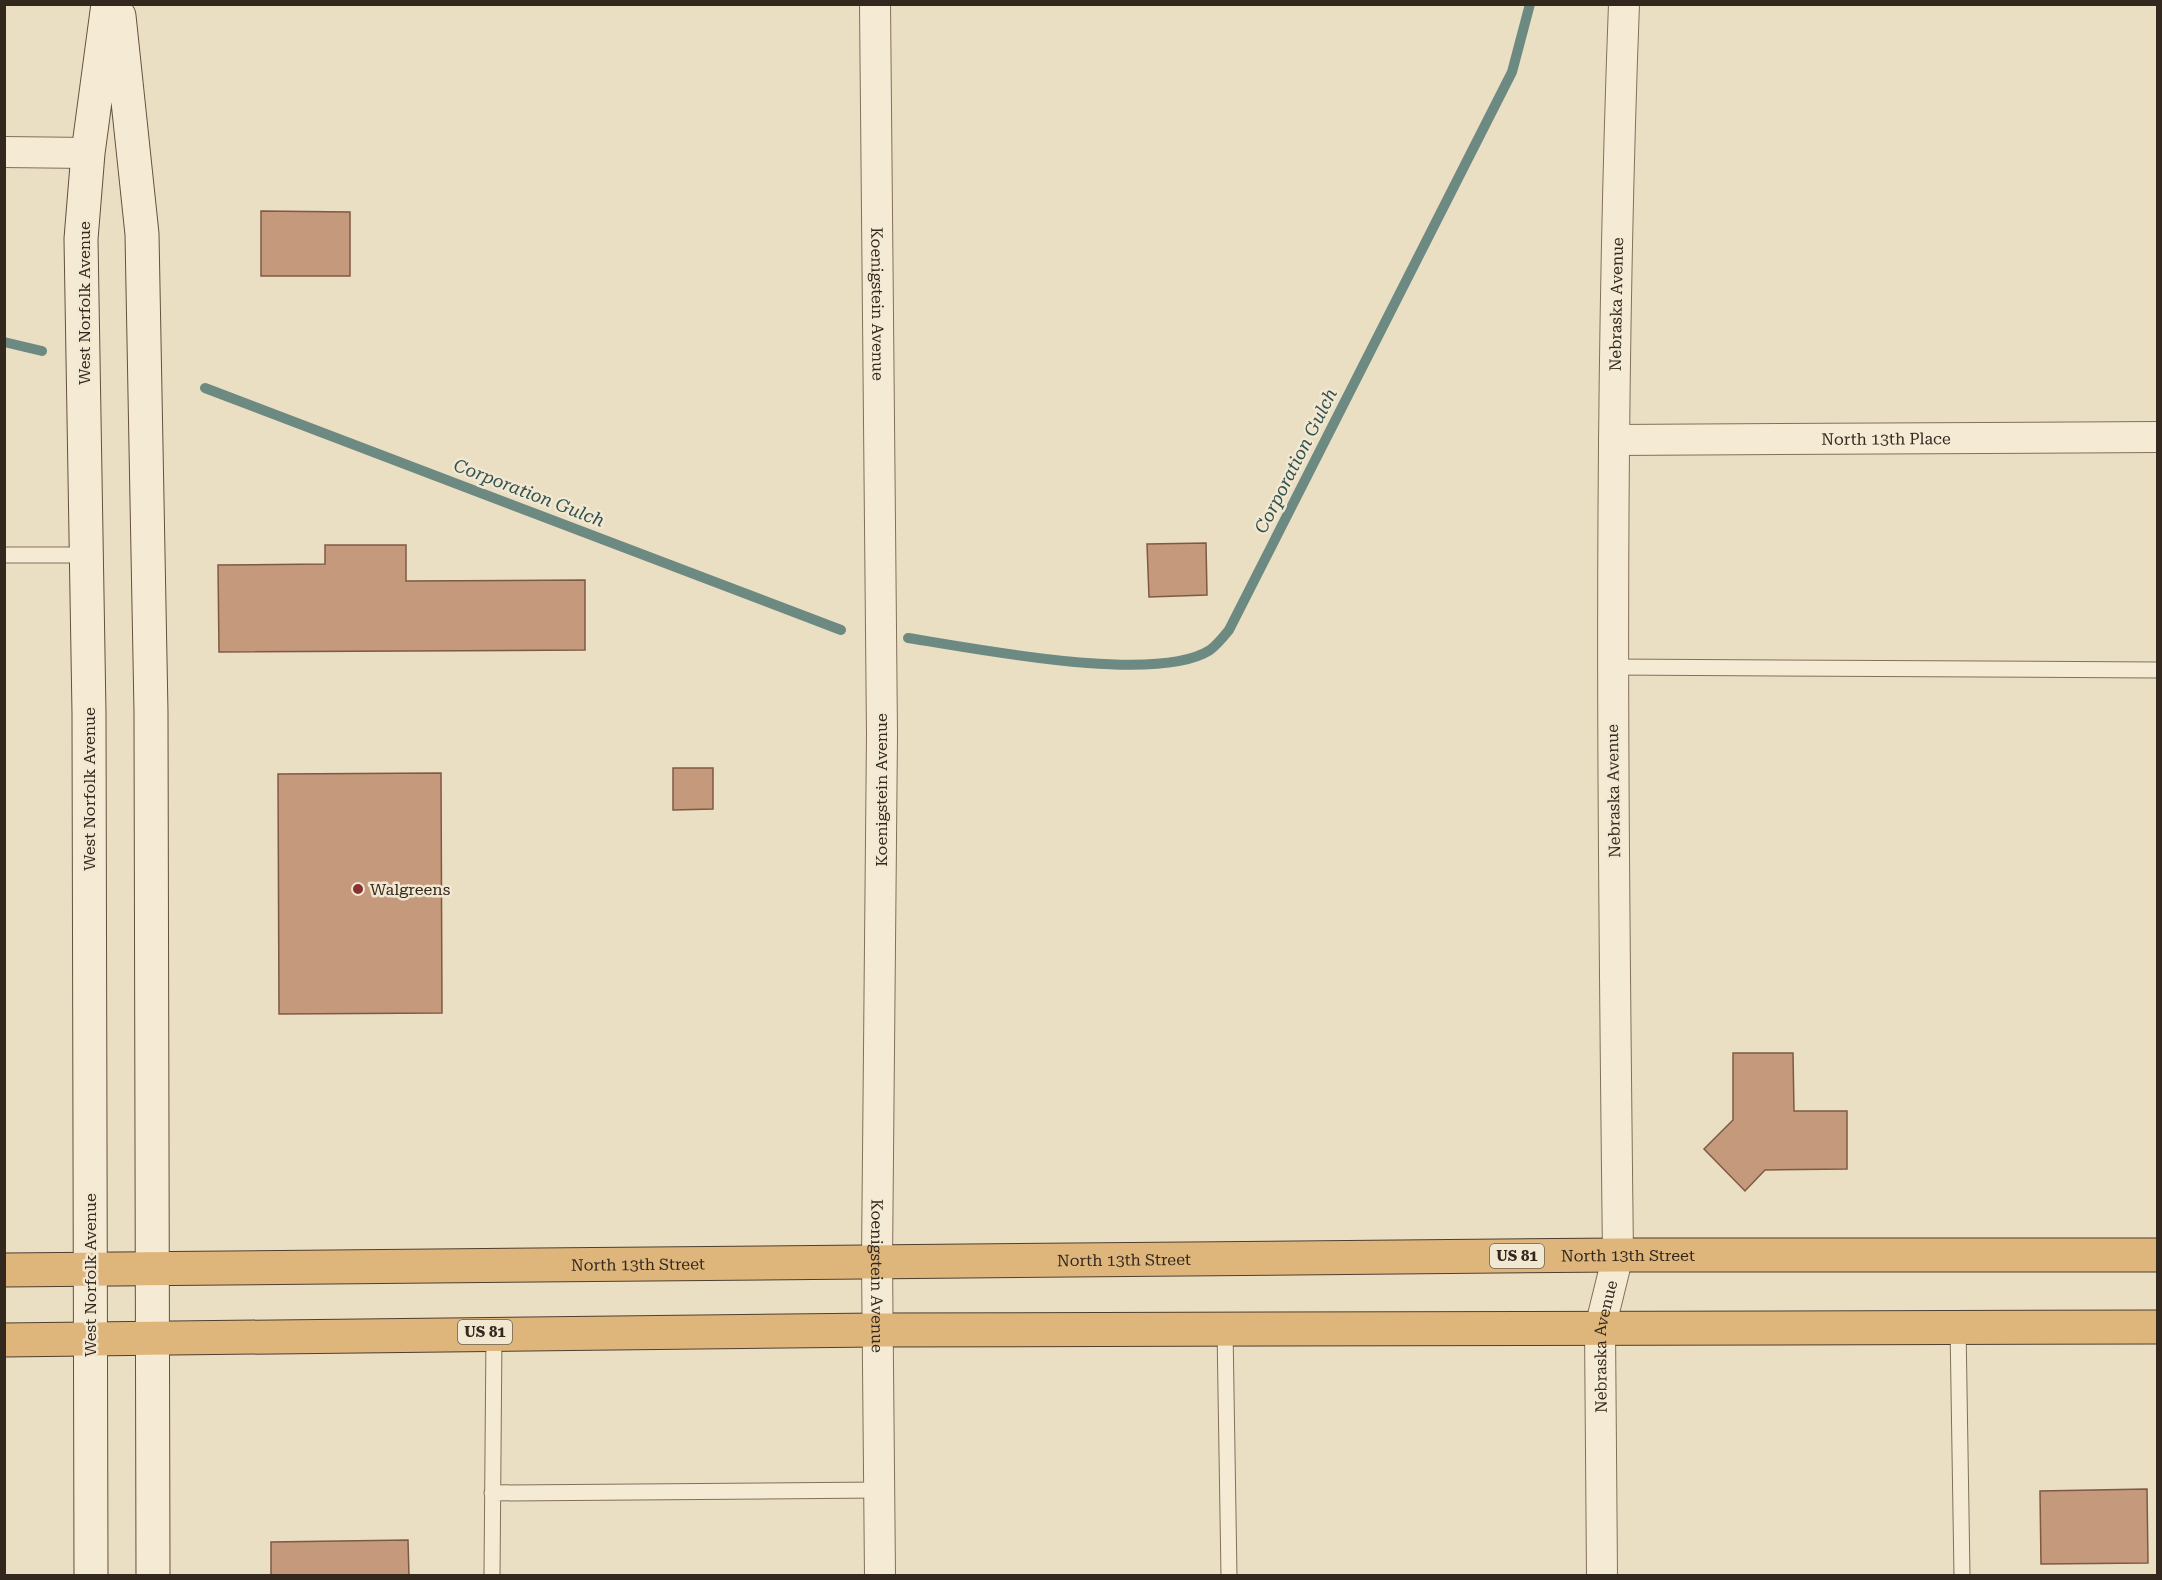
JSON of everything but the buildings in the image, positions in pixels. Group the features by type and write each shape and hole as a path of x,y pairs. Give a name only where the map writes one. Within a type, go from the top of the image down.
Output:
{"highway":[{"name":"North 13th Street","path":"90,1269 474,1263 1618,1255 2157,1255"},
{"name":"US 81","path":"4,1270 90,1269"},
{"name":"US 81","path":"4,1340 494,1332 2157,1327"}],"main road":[{"name":"West Norfolk Avenue","path":"91,1575 87,555 81,239 88,153 108,4"},
{"path":"118,4 142,234 151,712 153,1575"}],"street":[{"name":"Koenigstein Avenue","path":"875,4 882,734 877,1261 880,1575"},
{"name":"Nebraska Avenue","path":"1602,1575 1600,1328 1618,1255 1612,668 1617,175 1624,4"},
{"path":"4,152 88,153"},
{"name":"North 13th Place","path":"1614,440 2157,437"}],"lane":[{"path":"4,555 87,555"},
{"path":"1612,668 2157,670"},
{"path":"1958,1326 1962,1575"},
{"path":"1225,1329 1229,1575"},
{"path":"492,1575 494,1332"},
{"path":"492,1493 880,1490"}],"waterway":[{"name":"Corporation Gulch","path":"908,638 1064,661 1108,664 1149,664 1184,660 1210,650 1218,643 1229,630 1512,72 1530,4"},
{"name":"Corporation Gulch","path":"4,342 42,351"},
{"name":"Corporation Gulch","path":"205,388 841,630"}],"place":[{"name":"Walgreens","path":"358,889"}]}
